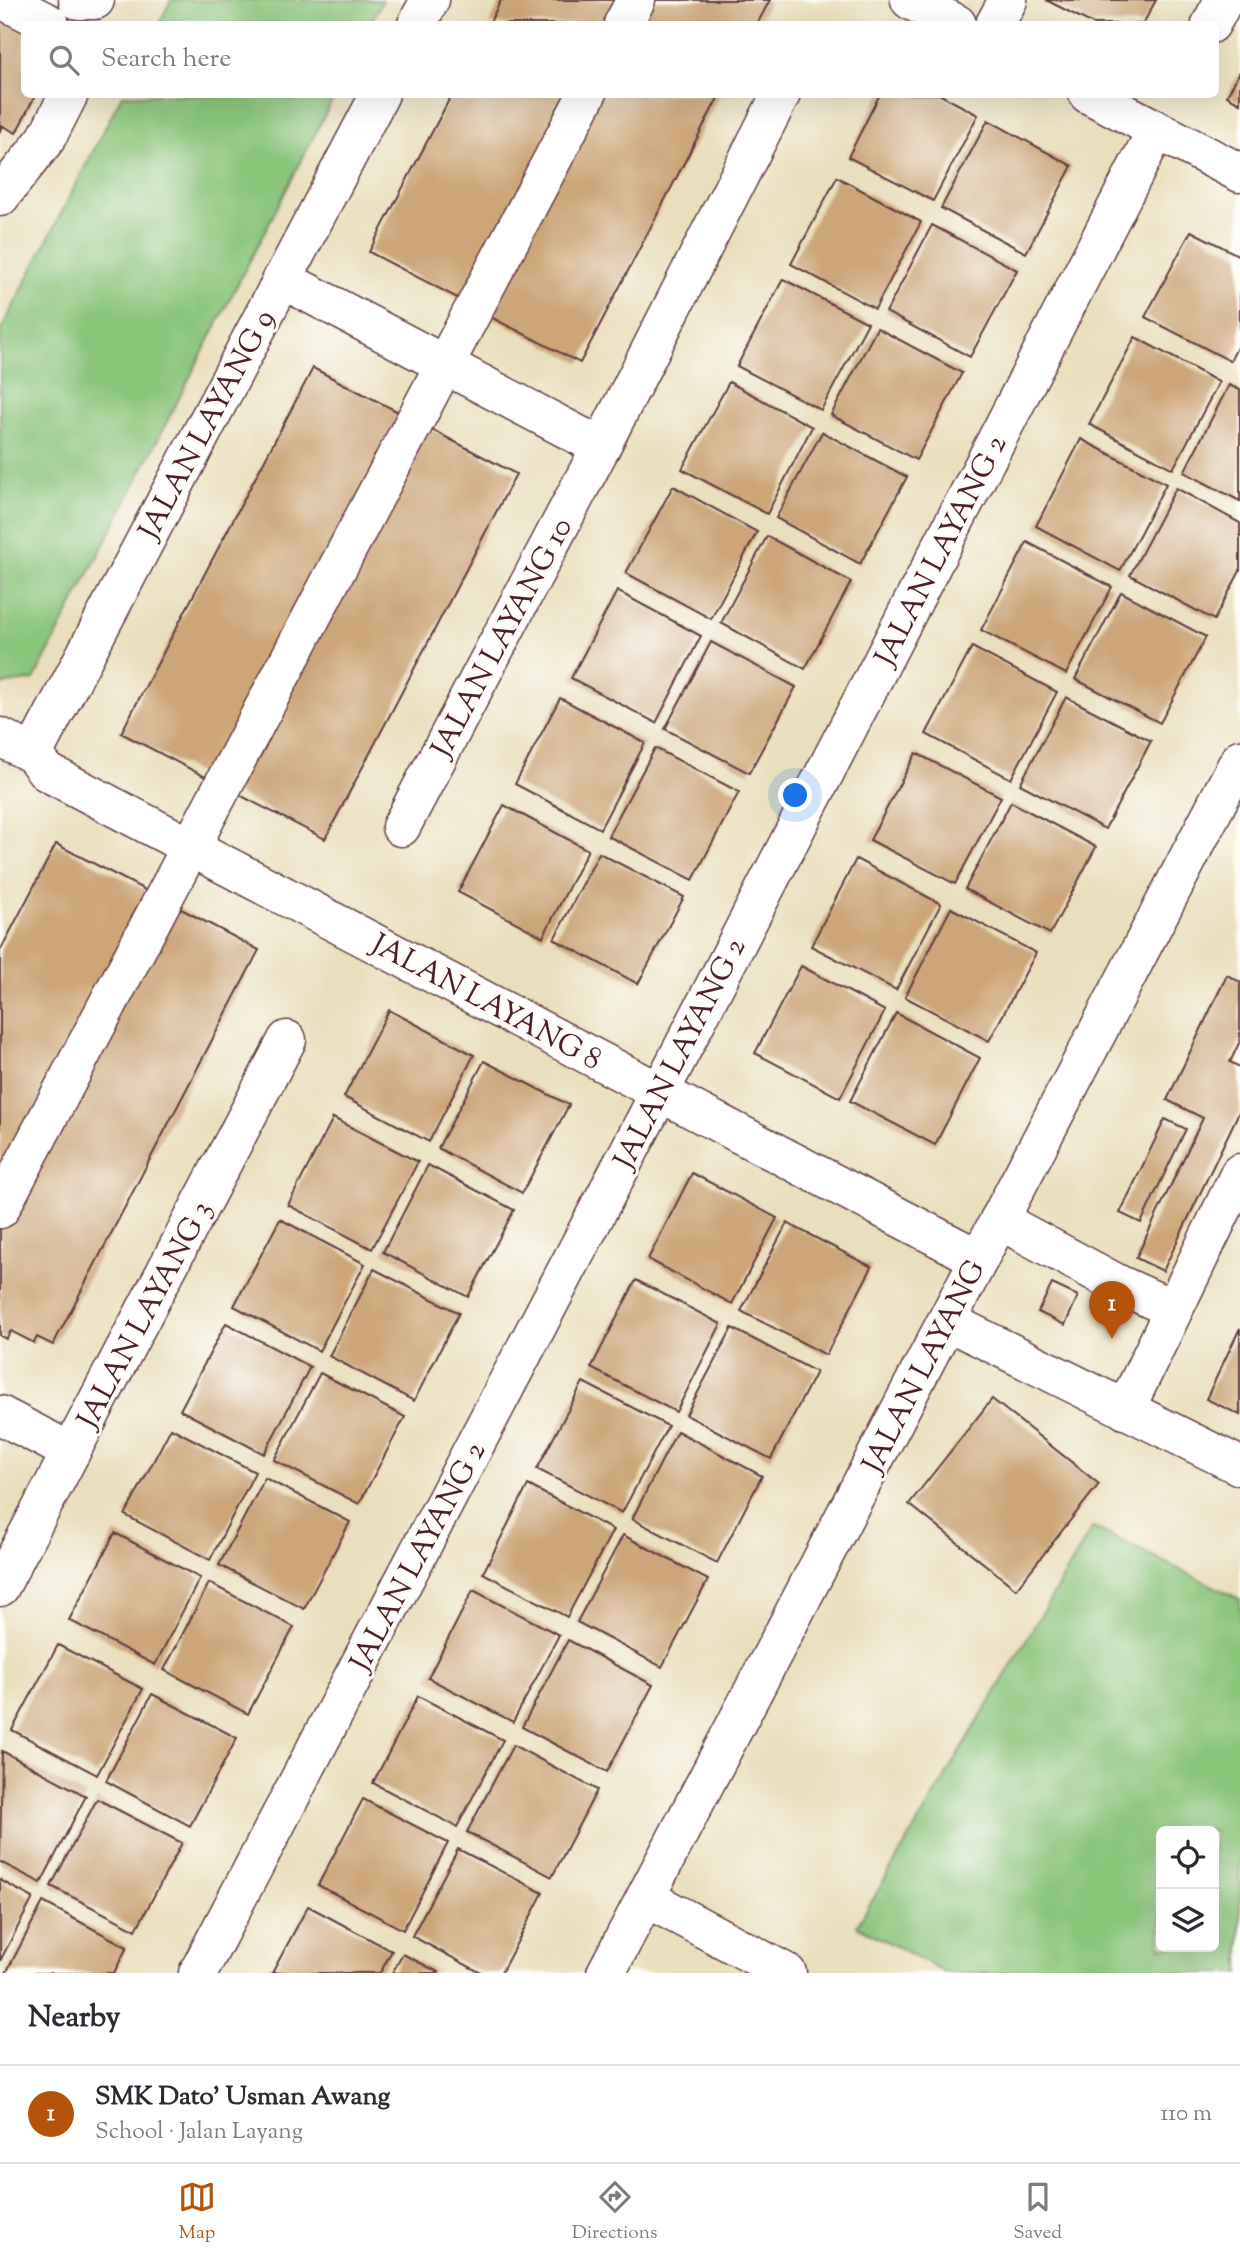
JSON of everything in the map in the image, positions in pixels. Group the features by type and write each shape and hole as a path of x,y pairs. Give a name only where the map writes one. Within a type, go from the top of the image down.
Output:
{"street":[{"path":"3,0 44,21"},
{"path":"78,0 95,0"},
{"path":"419,21 430,0"},
{"path":"626,21 636,0"},
{"path":"910,0 951,21"},
{"path":"997,21 1008,0"},
{"path":"1213,21 1224,0"},
{"path":"0,197 14,158 46,139 66,98"},
{"name":"JALAN LAYANG 9","path":"16,745 282,279 378,98"},
{"path":"0,1209 585,98"},
{"name":"JALAN LAYANG 10","path":"401,827 601,447 778,98"},
{"path":"1095,98 1240,173"},
{"name":"JALAN LAYANG 2","path":"198,1973 660,1092 1156,131"},
{"path":"282,279 601,447"},
{"name":"JALAN LAYANG 8","path":"16,745 47,772 979,1259"},
{"name":"JALAN LAYANG","path":"606,1973 1240,759"},
{"name":"JALAN LAYANG 3","path":"0,1587 287,1040"},
{"path":"1125,1410 1240,1173"},
{"path":"999,1220 1118,1284 1172,1309"},
{"path":"947,1321 1240,1466"},
{"path":"0,1415 71,1452"},
{"path":"646,1898 787,1973"}],"green space":[{"path":"171,0 383,0 372,21 160,21"},
{"path":"120,98 333,98 34,680 0,685 0,332"},
{"path":"1093,1527 1240,1599 1240,1973 947,1973 857,1926"}],"building":[{"path":"501,0 623,0 612,21 490,21"},
{"path":"648,0 770,0 759,21 638,21"},
{"path":"1046,0 1156,0 1145,21 1087,21"},
{"path":"0,15 21,26 21,98 34,98 16,133 3,126 0,131"},
{"path":"1240,71 1240,103 1227,96"},
{"path":"450,98 572,98 465,302 369,252"},
{"path":"597,98 718,98 580,363 485,314"},
{"path":"878,98 946,98 978,115 933,201 848,157"},
{"path":"988,120 1072,166 1026,253 941,208"},
{"path":"837,177 921,222 875,309 791,264"},
{"path":"932,225 1017,270 970,357 886,312"},
{"path":"1191,231 1240,256 1240,342 1230,361 1145,317"},
{"path":"783,279 868,323 821,410 737,366"},
{"path":"877,328 962,373 916,460 831,415"},
{"path":"1135,337 1219,382 1173,469 1089,424"},
{"path":"313,368 408,417 217,783 121,733"},
{"path":"729,382 812,427 767,514 682,469"},
{"path":"1229,385 1240,390 1240,501 1184,472"},
{"path":"421,424 516,474 325,839 230,790"},
{"path":"822,432 907,477 860,564 776,518"},
{"path":"1081,439 1166,484 1120,571 1036,526"},
{"path":"673,486 757,532 711,619 626,573"},
{"path":"1176,488 1240,523 1240,571 1214,620 1130,575"},
{"path":"767,536 851,582 805,669 721,623"},
{"path":"1027,542 1112,587 1066,674 981,630"},
{"path":"617,591 701,636 656,723 571,678"},
{"path":"1121,592 1206,637 1160,723 1075,679"},
{"path":"711,642 796,687 749,773 665,729"},
{"path":"972,647 1057,692 1011,779 926,734"},
{"path":"1066,697 1151,741 1105,829 1020,784"},
{"path":"560,698 645,743 600,829 515,784"},
{"path":"655,748 739,792 693,880 608,836"},
{"path":"916,753 1001,797 955,884 870,840"},
{"path":"1011,802 1096,847 1050,934 965,889"},
{"path":"504,805 588,850 543,937 458,892"},
{"path":"56,844 151,893 0,1183 0,951"},
{"path":"599,853 684,897 638,984 554,939"},
{"path":"856,859 941,904 896,990 811,946"},
{"path":"164,900 259,950 53,1345 37,1337 34,1343 11,1331 6,1339 0,1336 0,1214"},
{"path":"951,908 1036,953 989,1041 905,997"},
{"path":"801,966 885,1011 840,1098 755,1053"},
{"path":"1227,975 1240,982 1240,1041 1230,1062 1240,1067 1240,1110 1163,1271 1136,1258 1203,1118 1167,1100"},
{"path":"389,1010 474,1055 429,1142 344,1097"},
{"path":"896,1013 980,1058 935,1145 850,1101"},
{"path":"484,1061 569,1105 522,1193 438,1148"},
{"path":"333,1118 418,1162 372,1249 288,1205"},
{"path":"1165,1119 1186,1129 1141,1223 1120,1213"},
{"path":"428,1165 514,1210 468,1297 383,1252"},
{"path":"692,1173 777,1218 732,1304 648,1259"},
{"path":"280,1219 365,1264 319,1351 234,1306"},
{"path":"787,1223 872,1267 826,1355 741,1311"},
{"path":"374,1269 459,1313 414,1401 329,1356"},
{"path":"636,1280 721,1324 676,1412 591,1368"},
{"path":"1052,1284 1078,1296 1065,1325 1038,1312"},
{"path":"226,1323 310,1367 264,1454 180,1410"},
{"path":"732,1328 816,1372 771,1459 686,1415"},
{"path":"1240,1328 1240,1415 1206,1399"},
{"path":"320,1373 405,1417 359,1504 274,1460"},
{"path":"583,1382 668,1426 622,1513 537,1469"},
{"path":"992,1399 1099,1484 1016,1589 909,1504"},
{"path":"171,1428 255,1472 210,1560 125,1515"},
{"path":"677,1431 762,1476 717,1563 632,1519"},
{"path":"265,1478 350,1522 304,1609 219,1565"},
{"path":"528,1485 613,1530 567,1617 483,1573"},
{"path":"115,1533 200,1578 155,1665 69,1620"},
{"path":"623,1535 708,1580 662,1667 577,1622"},
{"path":"209,1583 294,1627 248,1714 164,1670"},
{"path":"473,1590 559,1635 513,1722 428,1678"},
{"path":"568,1640 653,1685 607,1772 522,1727"},
{"path":"58,1645 143,1689 97,1775 12,1730"},
{"path":"152,1694 237,1738 190,1826 106,1781"},
{"path":"418,1696 503,1740 457,1827 373,1783"},
{"path":"513,1745 597,1790 552,1877 467,1832"},
{"path":"2,1751 86,1796 41,1883 0,1862"},
{"path":"97,1799 182,1843 136,1930 51,1886"},
{"path":"363,1799 448,1843 403,1930 318,1885"},
{"path":"458,1849 543,1893 501,1973 481,1973 412,1936"},
{"path":"0,1880 33,1898 0,1961"},
{"path":"43,1902 127,1947 114,1973 6,1973"},
{"path":"308,1906 392,1951 380,1973 272,1973"},
{"path":"403,1954 440,1973 392,1973"}],"place":[{"name":"SMK Dato' Usman Awang","path":"1112,1339"}]}
